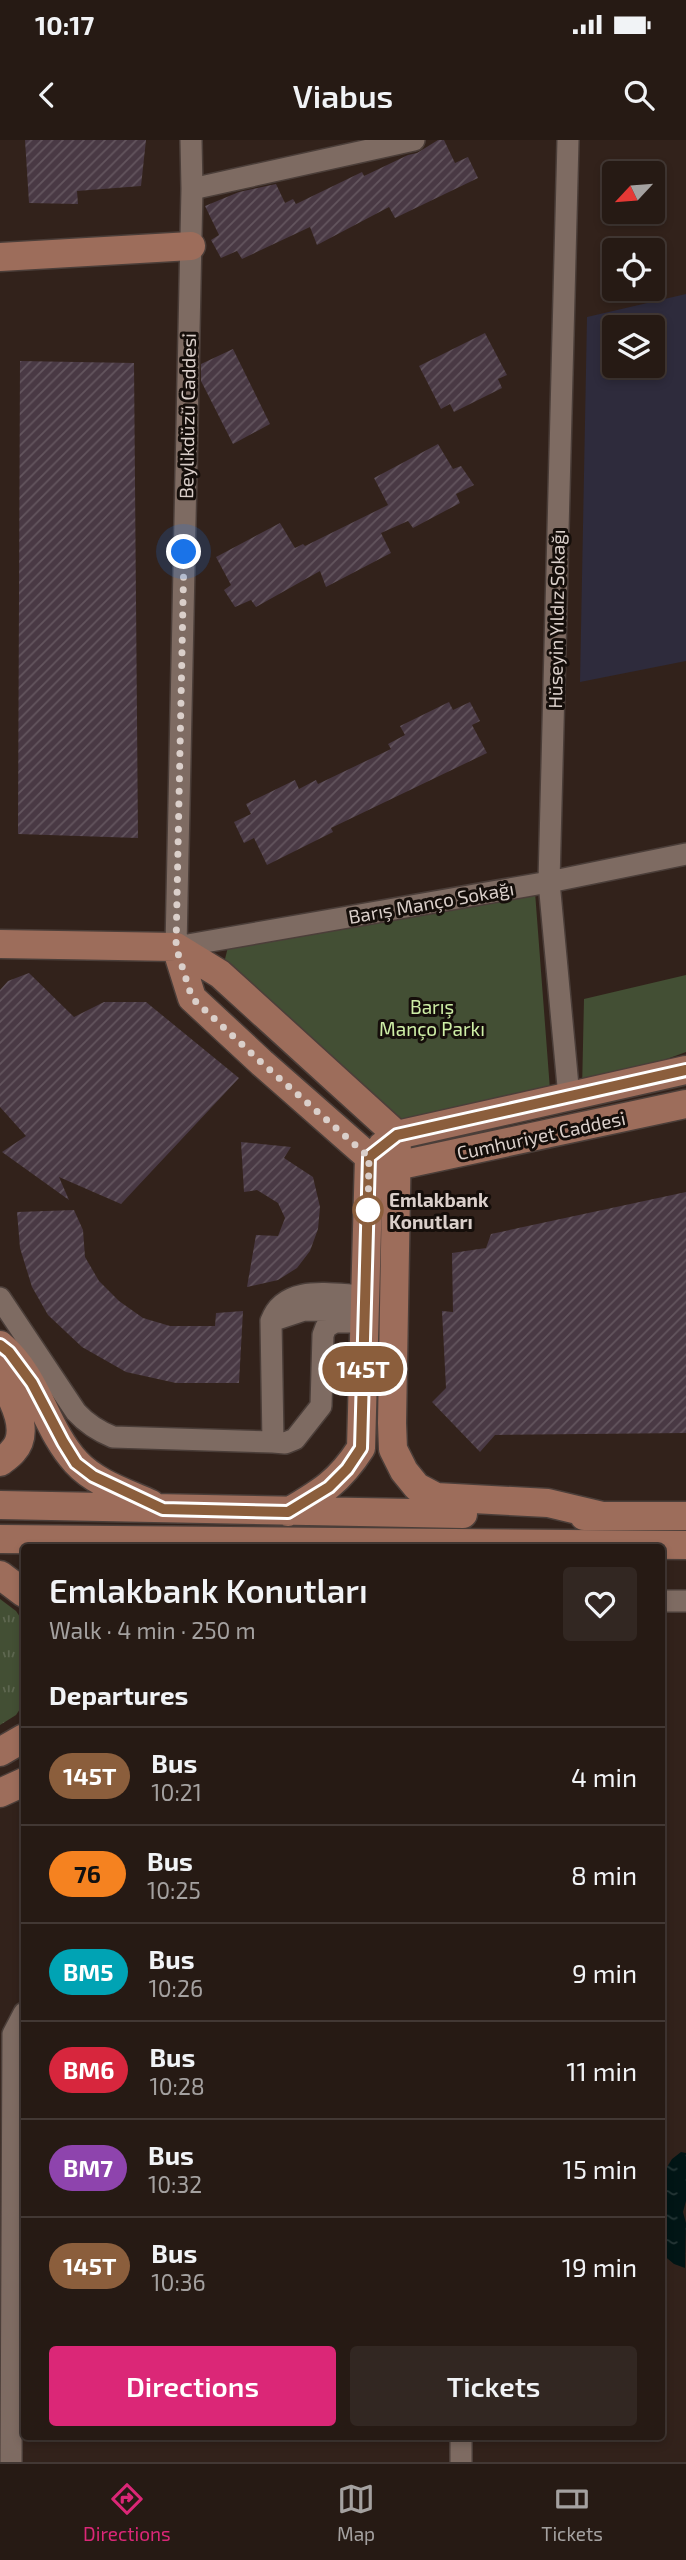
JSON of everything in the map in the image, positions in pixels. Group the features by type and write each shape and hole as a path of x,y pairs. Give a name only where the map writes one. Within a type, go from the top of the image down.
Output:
{"main road":[{"path":"0,257 191,246"},
{"path":"0,944 176,947 220,974 397,1135 392,1423 393,1449 400,1464 417,1486 436,1497 548,1503 603,1516"},
{"name":"Beylikdüzü Caddesi","path":"176,947 192,998 369,1157"},
{"name":"Cumhuriyet Caddesi","path":"369,1157 397,1135 686,1070"},
{"path":"569,1097 573,1129"},
{"name":"Cumhuriyet Caddesi","path":"396,1166 686,1104"},
{"path":"288,1512 329,1487 347,1469 361,1448 369,1157 396,1166"},
{"path":"0,1345 9,1352 32,1383 76,1463 93,1476 163,1509"},
{"path":"0,1377 12,1397 19,1418 20,1432 15,1450 0,1462"},
{"path":"0,1505 288,1512 686,1516"},
{"path":"0,1539 193,1544"},
{"path":"665,1545 686,1545"},
{"path":"0,1575 21,1591"},
{"path":"0,1752 21,1740"},
{"path":"0,1793 21,1783"}],"street":[{"name":"Beylikdüzü Caddesi","path":"176,947 191,140"},
{"path":"192,189 414,140"},
{"name":"Hüseyin Yıldız Sokağı","path":"568,140 549,882 569,1097"},
{"name":"Barış Manço Sokağı","path":"176,947 549,882 686,854"},
{"path":"273,1442 271,1321 284,1301 299,1294 365,1309"},
{"path":"0,1298 76,1412 102,1433 113,1437 285,1443 299,1436 321,1406 323,1335 326,1326 365,1309"},
{"path":"665,1601 686,1601"},
{"path":"11,2462 13,2034 21,2019"},
{"path":"461,2440 461,2462"}],"shaded area":[{"path":"686,294 686,661 580,682 587,317"}],"green space":[{"name":"Barış Manço Parkı","path":"535,892 551,1103 398,1129 224,963 228,947"},
{"path":"686,975 686,1052 582,1090 584,999"},
{"path":"0,1599 21,1618 21,1708 16,1715 0,1725"}],"water":[{"path":"681,2152 686,2153 686,2201 683,2212 686,2223 685,2268 665,2256 665,2170 672,2159"}],"building":[{"path":"25,140 146,140 141,186 77,191 78,204 29,203"},
{"path":"438,140 444,140 455,163 468,157 478,178 395,218 389,207 317,245 310,227 242,259 237,251 221,258 211,240 219,235 205,206 239,192 276,184 285,203 293,199 296,204 362,172 364,176 417,153"},
{"path":"485,333 507,375 498,379 502,388 454,412 450,404 441,409 419,366"},
{"path":"233,349 270,424 233,444 201,381 201,364"},
{"path":"20,361 134,363 138,838 18,834"},
{"path":"438,444 453,469 461,466 474,485 456,494 460,503 413,528 408,521 381,533 391,553 326,587 320,571 256,607 251,600 235,607 224,590 231,585 216,557 280,523 295,548 303,544 305,546 388,505 374,478"},
{"path":"449,702 453,710 470,702 480,721 472,725 487,753 331,828 333,832 267,865 254,838 244,843 234,822 251,814 246,804 295,780 299,789 316,780 318,784 391,749 388,744 405,735 400,726"},
{"path":"29,973 74,1017 104,1002 146,1002 239,1078 121,1204 59,1177 69,1200 2,1152 26,1136 0,1107 0,990 8,981"},
{"path":"241,1142 291,1147 284,1158 313,1177 320,1207 318,1229 310,1251 297,1268 278,1280 247,1287 256,1235 278,1236 285,1218 278,1203 257,1190 244,1192"},
{"path":"686,1192 686,1433 495,1435 480,1452 432,1402 446,1388 442,1311 453,1312 452,1253 486,1248 491,1234"},
{"path":"74,1210 83,1230 85,1257 99,1281 119,1301 143,1318 170,1326 215,1326 216,1313 243,1311 239,1383 176,1383 126,1372 82,1347 48,1315 32,1287 20,1248 17,1212"}],"bus line":[{"name":"145T","path":"0,1345 9,1352 32,1383 76,1463 93,1476 163,1509 288,1512 329,1487 347,1469 361,1448 369,1157 397,1135 686,1070"}],"place":[{"name":"Emlakbank Konutları","path":"368,1210"}],"route":[{"path":"184,552 176,947 192,998 369,1157 368,1210"}]}
